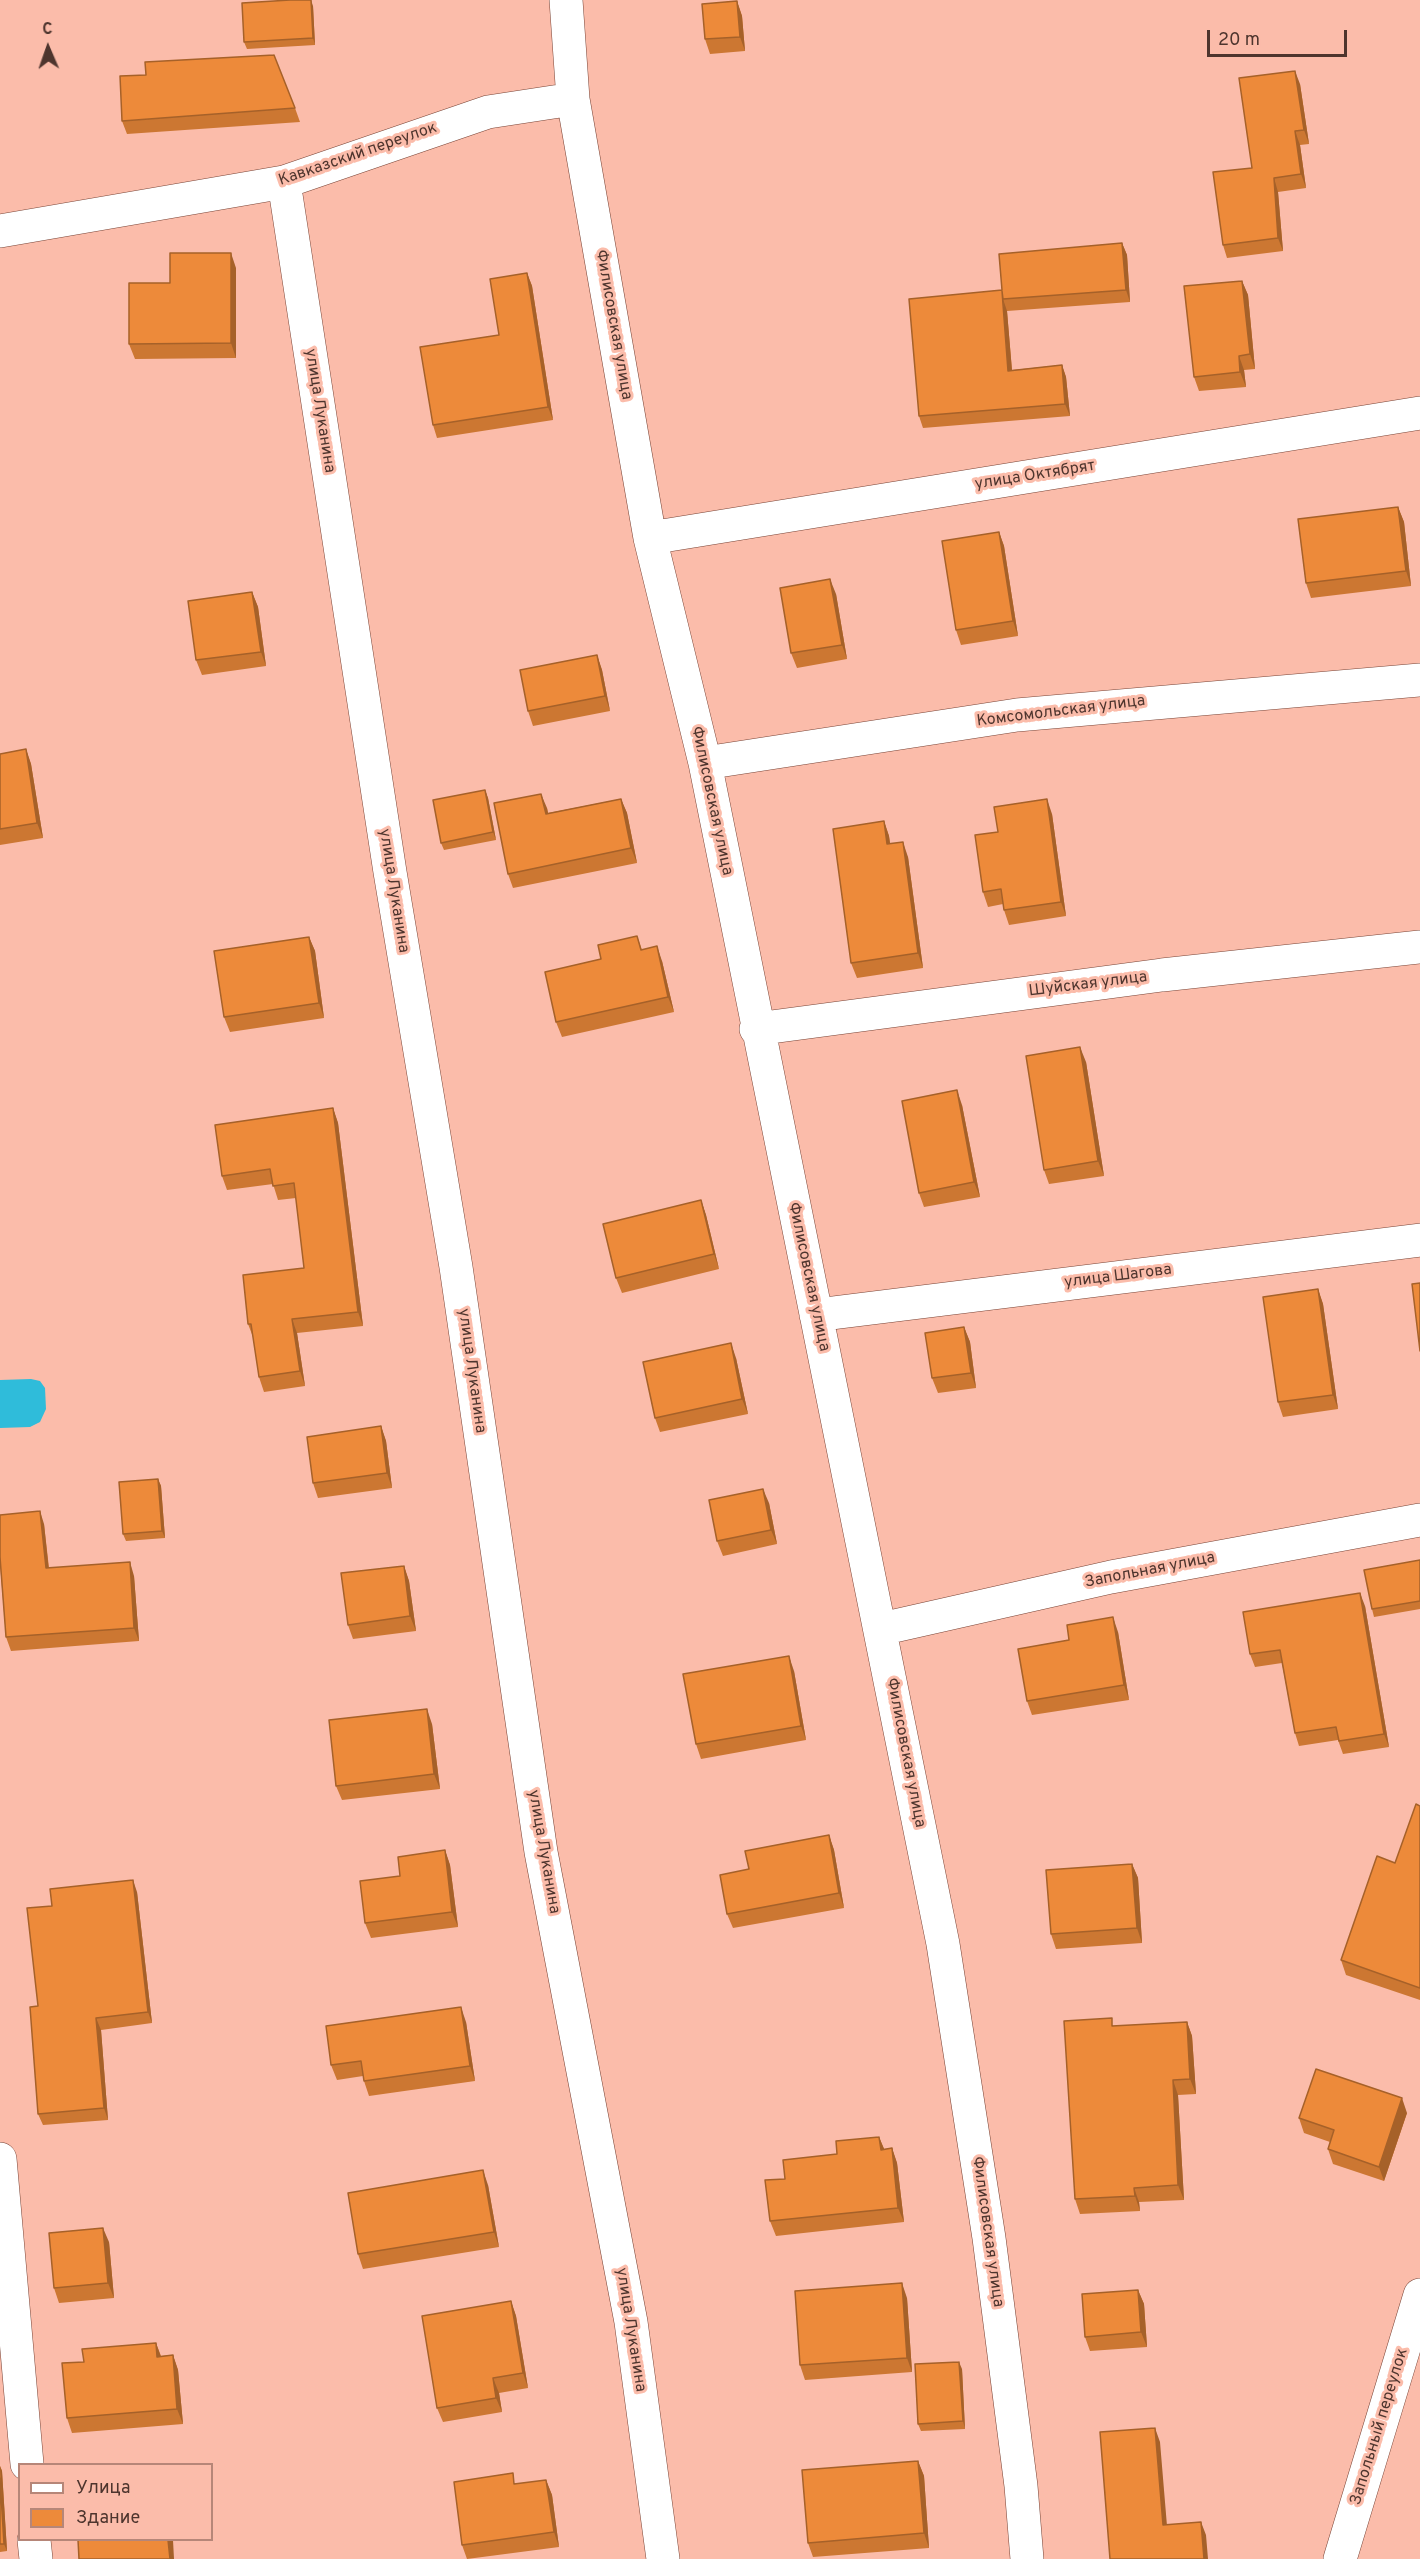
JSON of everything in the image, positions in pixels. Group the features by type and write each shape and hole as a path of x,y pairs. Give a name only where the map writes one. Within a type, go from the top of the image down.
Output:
{"street":[{"name":"Филисовская улица","path":"566,0 573,99 650,538 705,763 756,1029 881,1629 949,1979 989,2238 1021,2486 1027,2559"},
{"name":"Кавказский переулок","path":"0,231 284,182 488,112 573,99"},
{"name":"улица Луканина","path":"284,182 390,872 456,1267 541,1852 631,2322 663,2559"},
{"name":"улица Октябрят","path":"650,538 1420,413"},
{"name":"Комсомольская улица","path":"705,763 1017,715 1420,680"},
{"name":"Шуйская улица","path":"756,1029 1162,975 1420,947"},
{"name":"улица Шагова","path":"816,1315 1420,1240"},
{"name":"Запольная улица","path":"881,1629 1111,1577 1420,1520"},
{"path":"0,2159 27,2463"},
{"name":"Запольный переулок","path":"1340,2559 1420,2295"},
{"path":"34,2541 36,2559"}],"water":[{"path":"0,1380 40,1381 45,1388 46,1409 40,1422 30,1427 0,1428"}],"building":[{"path":"311,0 313,38 244,42 242,3"},
{"path":"737,1 740,37 705,39 702,4"},
{"path":"274,55 295,108 122,121 120,76 146,75 145,62"},
{"path":"1295,71 1304,130 1295,131 1301,174 1274,178 1278,238 1223,245 1213,172 1252,168 1239,78"},
{"path":"1122,243 1126,290 1003,299 1002,291 1008,371 1062,365 1065,404 919,416 909,299 1002,290 999,254"},
{"path":"170,253 231,253 231,343 129,344 129,283 170,283"},
{"path":"527,273 548,407 433,425 420,347 499,335 490,279"},
{"path":"1242,281 1250,354 1239,356 1240,372 1194,377 1184,286"},
{"path":"1398,507 1406,571 1306,583 1298,519"},
{"path":"999,532 1013,621 956,630 942,541"},
{"path":"830,579 842,645 791,653 780,588"},
{"path":"252,592 261,652 196,660 188,601"},
{"path":"597,655 605,696 528,711 520,670"},
{"path":"26,749 37,823 0,829 0,754"},
{"path":"485,790 493,832 441,843 433,800"},
{"path":"541,794 546,814 621,799 631,848 508,874 494,803"},
{"path":"1047,799 1061,902 1004,910 1001,889 983,892 975,835 998,832 994,807"},
{"path":"884,821 887,844 903,842 918,953 851,963 833,829"},
{"path":"637,936 641,950 657,946 668,997 556,1022 545,972 601,959 598,945"},
{"path":"309,937 319,1003 224,1017 214,951"},
{"path":"1080,1047 1098,1161 1044,1170 1026,1056"},
{"path":"957,1090 974,1182 919,1193 902,1101"},
{"path":"333,1108 358,1312 292,1319 300,1371 259,1377 251,1324 248,1324 243,1275 304,1268 294,1183 273,1186 270,1169 222,1176 215,1125"},
{"path":"701,1200 714,1254 616,1278 603,1224"},
{"path":"1420,1283 1420,1351 1412,1284"},
{"path":"1318,1289 1333,1395 1278,1402 1263,1297"},
{"path":"964,1327 971,1373 932,1378 925,1333"},
{"path":"731,1343 742,1399 655,1418 643,1362"},
{"path":"381,1426 387,1473 313,1483 307,1437"},
{"path":"158,1479 162,1531 123,1534 119,1482"},
{"path":"763,1489 771,1530 717,1541 709,1500"},
{"path":"40,1511 46,1568 130,1562 134,1628 6,1637 0,1557 0,1515"},
{"path":"1420,1560 1420,1601 1372,1609 1364,1570"},
{"path":"404,1566 410,1616 348,1625 341,1573"},
{"path":"1360,1593 1384,1734 1339,1741 1336,1727 1295,1733 1280,1650 1250,1654 1243,1612"},
{"path":"1113,1617 1124,1685 1027,1701 1018,1649 1069,1640 1067,1625"},
{"path":"789,1656 801,1726 696,1744 683,1674"},
{"path":"427,1709 434,1774 336,1786 329,1720"},
{"path":"1416,1804 1420,1806 1420,1988 1341,1960 1377,1856 1395,1863"},
{"path":"829,1835 839,1893 727,1914 720,1875 749,1869 745,1851"},
{"path":"445,1850 452,1912 365,1923 360,1881 400,1876 398,1857"},
{"path":"1132,1864 1137,1928 1051,1934 1046,1870"},
{"path":"133,1880 148,2012 96,2018 104,2108 38,2114 30,2007 38,2006 27,1908 52,1906 50,1889"},
{"path":"461,2007 470,2066 364,2081 361,2061 331,2065 326,2026"},
{"path":"1112,2018 1112,2026 1187,2022 1190,2079 1173,2080 1178,2185 1134,2188 1135,2196 1075,2199 1064,2021"},
{"path":"1316,2069 1402,2098 1379,2167 1328,2149 1334,2130 1299,2118"},
{"path":"879,2137 881,2150 892,2148 898,2208 770,2221 765,2180 785,2179 783,2160 837,2154 836,2141"},
{"path":"483,2170 494,2232 358,2254 348,2193"},
{"path":"103,2228 108,2283 54,2288 49,2233"},
{"path":"902,2283 907,2358 800,2365 795,2291"},
{"path":"1138,2290 1141,2332 1085,2337 1082,2294"},
{"path":"511,2301 523,2373 493,2378 496,2398 437,2408 422,2316"},
{"path":"156,2343 157,2357 173,2355 177,2409 67,2418 62,2363 84,2362 82,2349"},
{"path":"959,2362 963,2421 918,2424 915,2364"},
{"path":"1155,2428 1163,2525 1201,2522 1204,2559 1110,2559 1100,2432"},
{"path":"918,2461 924,2533 808,2543 802,2470"},
{"path":"513,2473 514,2484 546,2480 554,2532 462,2545 454,2482"},
{"path":"0,2478 4,2544 0,2544"},
{"path":"78,2541 168,2541 170,2559 79,2559"}]}
